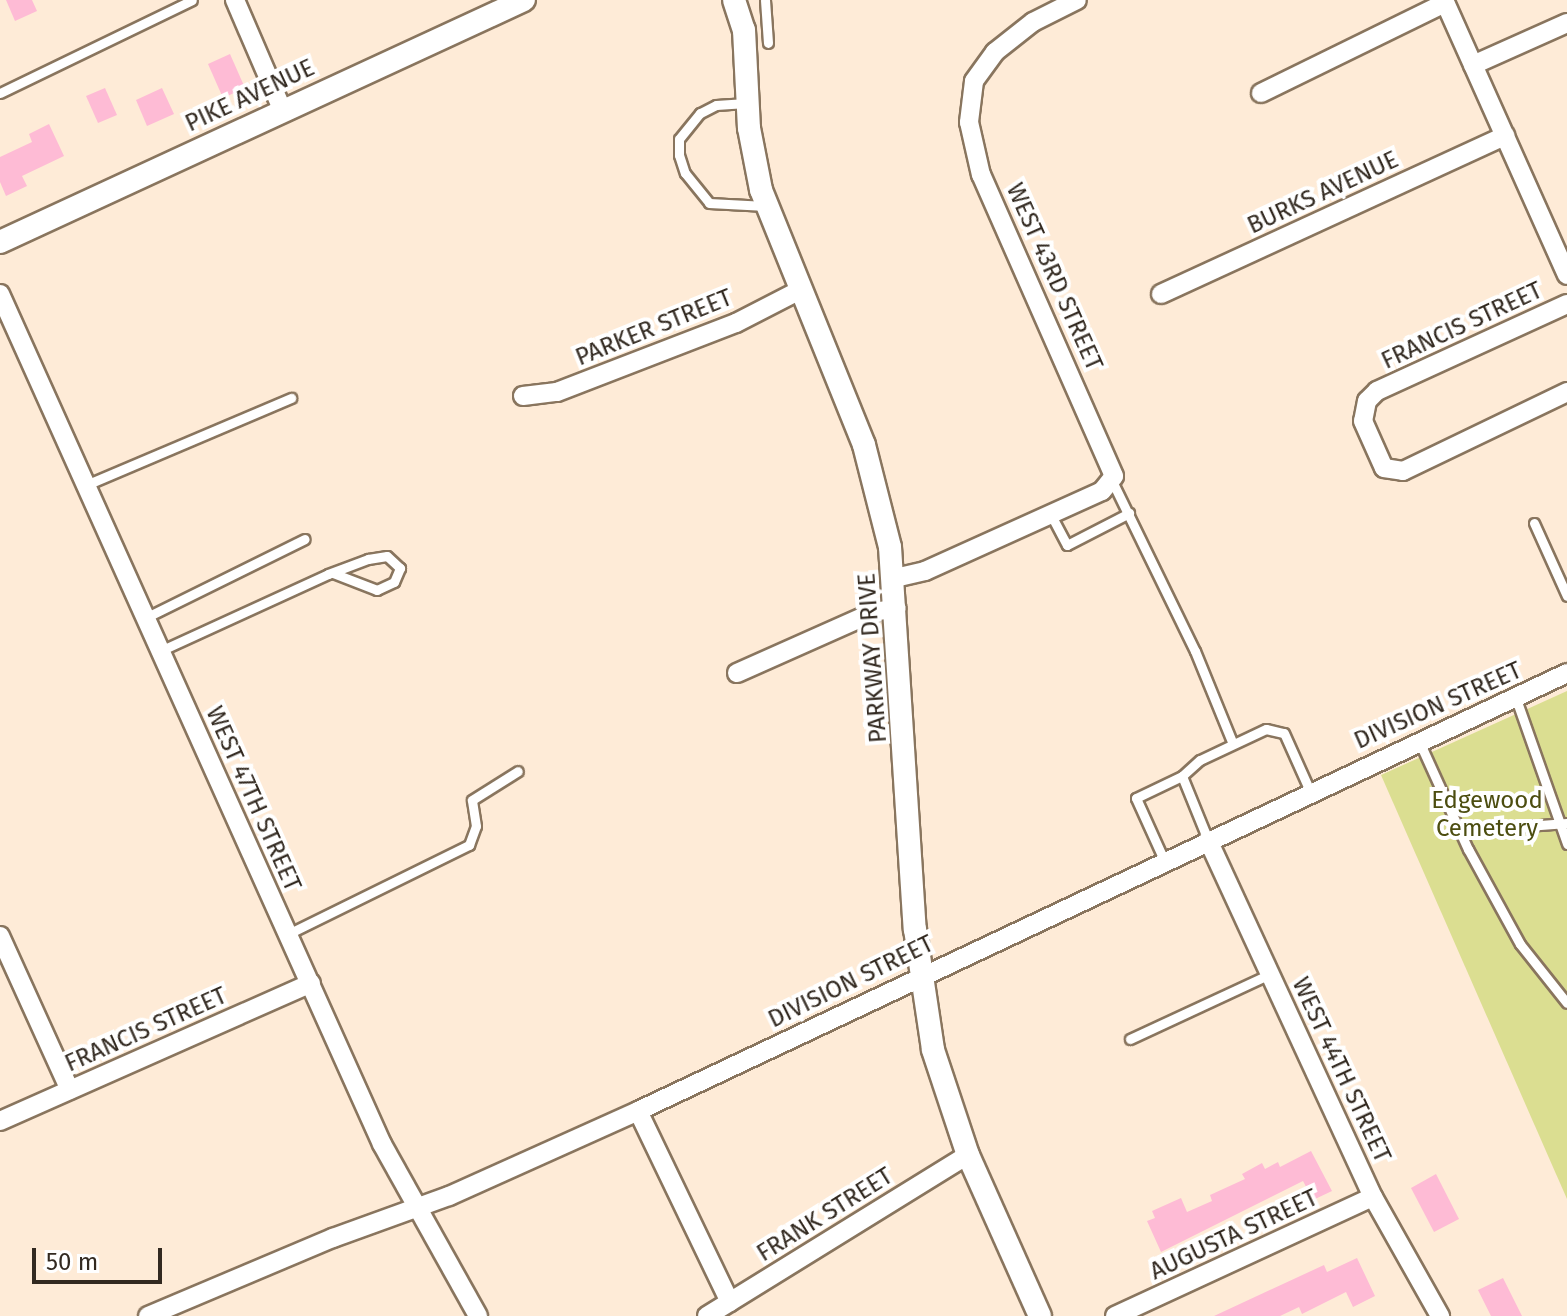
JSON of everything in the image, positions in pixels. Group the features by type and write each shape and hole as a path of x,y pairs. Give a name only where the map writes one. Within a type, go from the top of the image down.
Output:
{"street":[{"path":"235,0 282,109"},
{"name":"PIKE AVENUE","path":"0,242 282,109 524,0"},
{"name":"PARKWAY DRIVE","path":"734,0 744,30 747,103 766,206 798,291 864,445 895,578 920,975 933,1050 968,1155 1040,1316"},
{"name":"WEST 43RD STREET","path":"1077,0 1018,31 983,66 972,89 969,122 981,175 1113,465 1112,481"},
{"path":"1261,93 1445,1 1567,275"},
{"path":"1473,65 1567,23"},
{"name":"BURKS AVENUE","path":"1161,294 1505,136"},
{"name":"PARKER STREET","path":"523,396 557,392 736,323 798,291"},
{"name":"WEST 47TH STREET","path":"0,294 288,934 416,1208 478,1316"},
{"name":"FRANCIS STREET","path":"1567,304 1377,391 1367,401 1363,421 1384,468 1403,471 1567,392"},
{"path":"895,578 925,571 1051,515 1102,491 1112,481"},
{"path":"737,673 874,612 897,608"},
{"name":"DIVISION STREET","path":"148,1316 416,1208 638,1111 1418,739 1567,673"},
{"name":"WEST 44TH STREET","path":"1208,840 1373,1197 1440,1316"},
{"path":"0,936 70,1090"},
{"name":"FRANCIS STREET","path":"0,1121 311,983"},
{"path":"638,1111 730,1302"},
{"name":"FRANK STREET","path":"707,1316 968,1155"},
{"name":"AUGUSTA STREET","path":"1115,1316 1373,1197"}],"lane":[{"path":"0,93 192,0"},
{"path":"765,0 768,43"},
{"path":"747,103 716,105 700,113 679,139 679,155 685,173 709,203 766,206"},
{"path":"86,485 291,398"},
{"path":"1112,481 1233,744"},
{"path":"1051,515 1067,545 1129,513"},
{"path":"1534,523 1567,596"},
{"path":"145,618 305,539"},
{"path":"160,651 333,573 379,556 400,568 394,582 377,590 333,573"},
{"path":"1515,696 1563,823 1567,844"},
{"path":"1164,860 1136,798 1182,776 1233,744 1266,729 1284,733 1310,791"},
{"path":"1418,739 1461,831 1520,944 1567,1003"},
{"path":"288,934 469,845 476,826 472,800 518,771"},
{"path":"1182,776 1208,840"},
{"path":"1461,831 1563,823"},
{"path":"1130,1039 1270,974"}],"green space":[{"name":"Edgewood Cemetery","path":"1567,691 1567,1199 1381,775"}],"building":[{"path":"6,0 32,0 37,11 15,21"},
{"path":"230,54 245,88 223,98 208,64"},
{"path":"105,88 117,115 98,123 86,96"},
{"path":"162,88 174,114 147,126 136,100"},
{"path":"49,124 64,156 22,176 27,186 6,196 0,182 0,157 32,142 29,134"},
{"path":"1311,1151 1332,1191 1313,1200 1303,1181 1161,1252 1147,1221 1155,1218 1152,1211 1181,1198 1187,1212 1212,1201 1210,1195 1245,1179 1242,1174 1262,1163 1265,1169 1278,1162 1280,1167"},
{"path":"1436,1174 1459,1219 1434,1232 1411,1188"},
{"path":"1357,1258 1375,1296 1353,1307 1346,1292 1302,1314 1299,1307 1280,1316 1214,1316 1324,1265 1327,1272"},
{"path":"1503,1278 1522,1316 1491,1316 1478,1290"}]}
